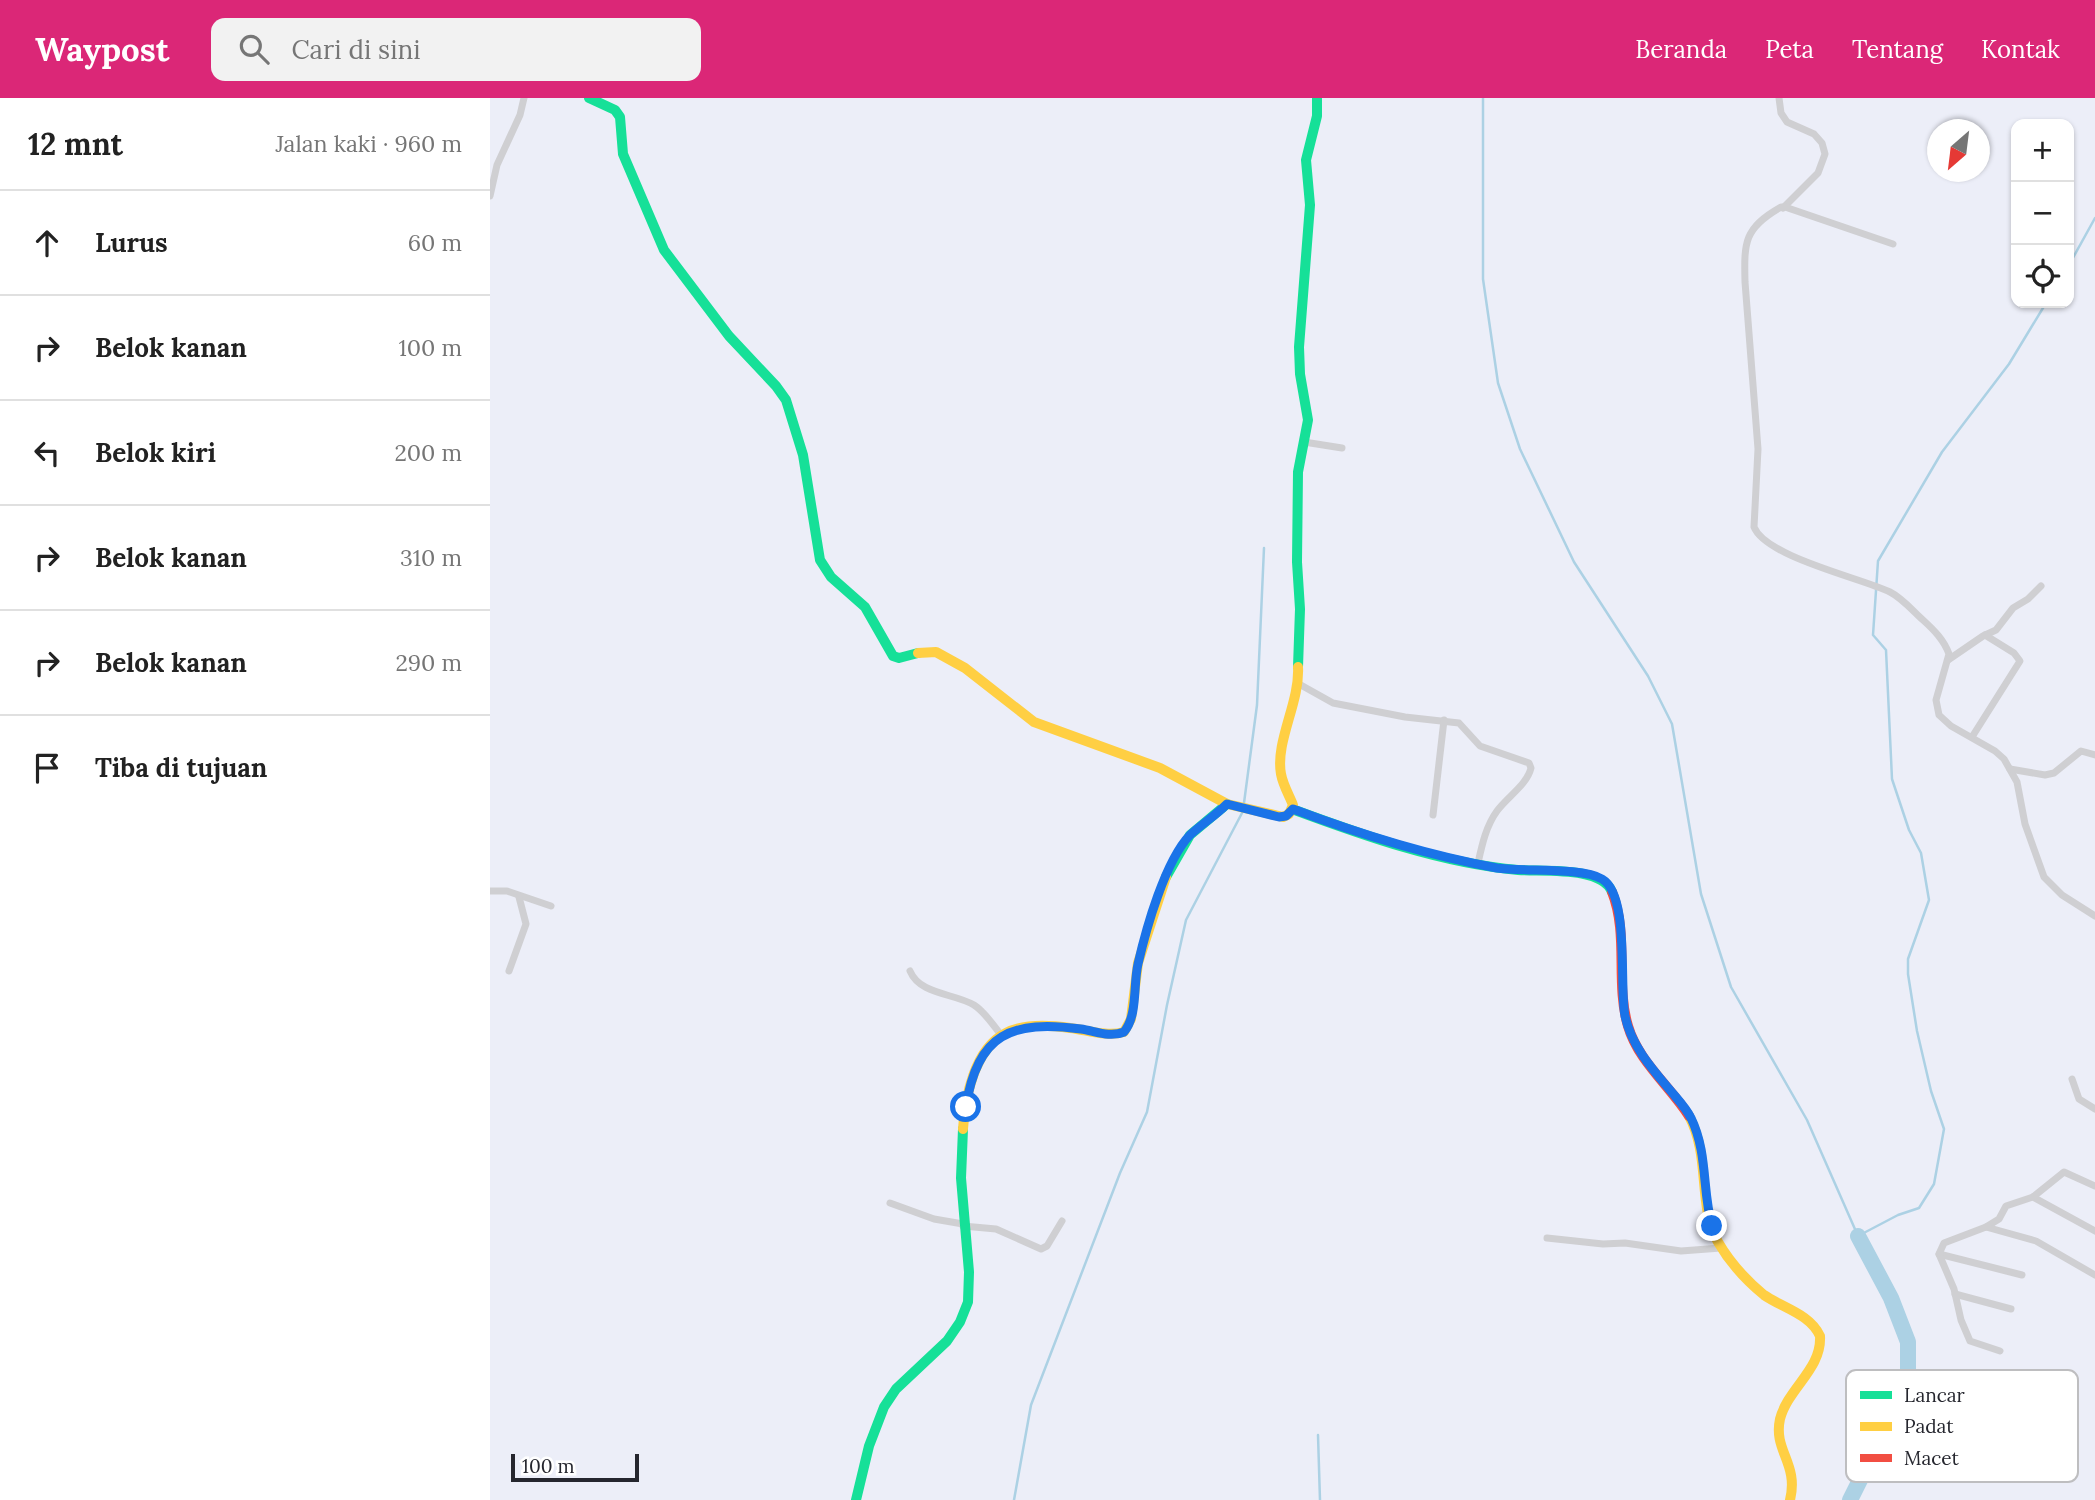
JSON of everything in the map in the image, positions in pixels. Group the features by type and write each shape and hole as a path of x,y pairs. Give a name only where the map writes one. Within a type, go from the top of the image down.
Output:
{"street":[{"path":"490,196 497,165 520,116 524,98"},
{"path":"589,98 615,110 620,117 623,154 664,250 734,342 786,400 803,455 820,560 831,577 865,607 887,648 899,658 929,651 945,656 965,668 1034,722 1160,768 1238,807 1279,817 1286,816 1293,809"},
{"path":"1293,809 1292,799 1282,775 1280,757 1299,684 1298,466 1308,420 1300,374 1300,347 1310,205 1307,152 1317,116 1317,98"},
{"path":"1779,98 1781,113 1787,122 1814,134 1822,142 1825,154 1818,173 1783,208 1752,228 1745,243 1747,317 1758,456 1754,527 1759,536 1772,545 1824,569 1888,591 1939,635 1947,649 1948,660 1937,692 1937,710 1951,726 1995,751 2010,769 2020,791 2025,824 2044,877 2062,894 2095,916"},
{"path":"1783,208 1893,244"},
{"path":"1304,442 1342,448"},
{"path":"1948,660 1996,630 2013,608 2041,586"},
{"path":"1972,737 2020,661 2014,653 1985,635"},
{"path":"1299,684 1333,703 1405,717 1459,723 1486,749 1530,764 1529,776 1494,815 1478,863"},
{"path":"1433,815 1444,720"},
{"path":"2010,769 2045,775 2060,770 2079,752 2088,751 2095,755"},
{"path":"856,1500 873,1437 892,1394 948,1339 967,1308 969,1282 960,1172 970,1086 985,1053 1002,1035 1017,1030 1050,1026 1112,1035 1124,1032 1131,1019 1138,963 1168,872 1190,835 1238,807"},
{"path":"1293,809 1337,826 1398,844 1511,870 1597,876 1610,886 1621,929 1622,985 1628,1027 1640,1052 1690,1114 1698,1134 1704,1164 1714,1236 1721,1248 1763,1294 1809,1322 1818,1330 1821,1339 1816,1361 1788,1396 1777,1431 1777,1441 1791,1472 1793,1483 1790,1500"},
{"path":"490,891 507,891 551,906"},
{"path":"509,971 526,924 519,897"},
{"path":"910,971 921,985 979,1009 1002,1035"},
{"path":"2072,1079 2079,1099 2095,1109"},
{"path":"2000,1351 1970,1341 1939,1254 1944,1243 1986,1227 1999,1219 2006,1206 2033,1197 2064,1172 2095,1186"},
{"path":"2033,1197 2095,1231"},
{"path":"890,1203 943,1222 996,1229 1041,1250 1047,1246 1062,1221"},
{"path":"1986,1227 2036,1241 2095,1275"},
{"path":"1547,1238 1603,1244 1625,1243 1681,1251 1721,1248"},
{"path":"1939,1254 2022,1275"},
{"path":"1955,1294 2011,1309"}],"waterway":[{"path":"1483,98 1483,279 1498,383 1520,449 1574,562 1648,676 1672,724 1701,894 1731,987 1807,1120 1858,1236 1898,1215 1919,1208 1934,1184 1944,1129 1931,1091 1917,1031 1908,974 1908,959 1929,900 1921,853 1909,830 1892,779 1886,650 1873,635 1878,561 1942,452 2009,364 2043,308"},
{"path":"2074,256 2095,218"},
{"path":"1244,803 1257,705 1264,548"},
{"path":"1014,1500 1031,1405 1120,1173 1147,1112 1186,920 1242,813"},
{"path":"1858,1236 1891,1298 1908,1342 1908,1370"},
{"path":"1318,1435 1320,1500"},
{"path":"1850,1500 1859,1482"}],"traffic: fast":[{"path":"589,98 615,110 620,117 623,154 664,250 729,336 786,400 803,455 820,560 831,577 865,607 893,656 899,658 918,653"},
{"path":"1298,667 1298,472 1308,420 1300,374 1299,347 1310,205 1306,160 1317,116 1317,98"},
{"path":"1166,877 1190,835 1227,804"},
{"path":"1292,809 1432,855 1518,870 1584,874 1606,884 1612,892"},
{"path":"856,1500 869,1446 884,1407 896,1389 947,1341 960,1322 968,1302 969,1272 961,1178 963,1129"}],"traffic: slow":[{"path":"918,653 936,652 965,668 1034,722 1160,768 1227,804 1283,817 1289,814 1293,805 1282,778 1280,762 1298,680 1298,667"},
{"path":"963,1129 973,1075 986,1050 1006,1033 1038,1026 1104,1033 1124,1032 1131,1019 1138,963 1166,877"},
{"path":"1689,1116 1700,1148 1708,1212 1718,1242 1745,1277 1764,1295 1810,1322 1820,1336 1816,1359 1790,1398 1780,1419 1780,1440 1791,1476 1790,1500"}],"traffic: jam":[{"path":"1612,892 1620,925 1622,993 1628,1026 1639,1051 1689,1116"}],"route":[{"path":"966,1107 975,1072 989,1047 1002,1035 1017,1030 1050,1026 1112,1035 1124,1032 1131,1019 1138,963 1154,909 1168,872 1183,844 1227,804 1279,817 1286,816 1293,809 1369,836 1459,860 1511,870 1586,874 1605,880 1613,891 1618,908 1622,985 1628,1027 1640,1052 1690,1114 1702,1148 1712,1226"}]}
